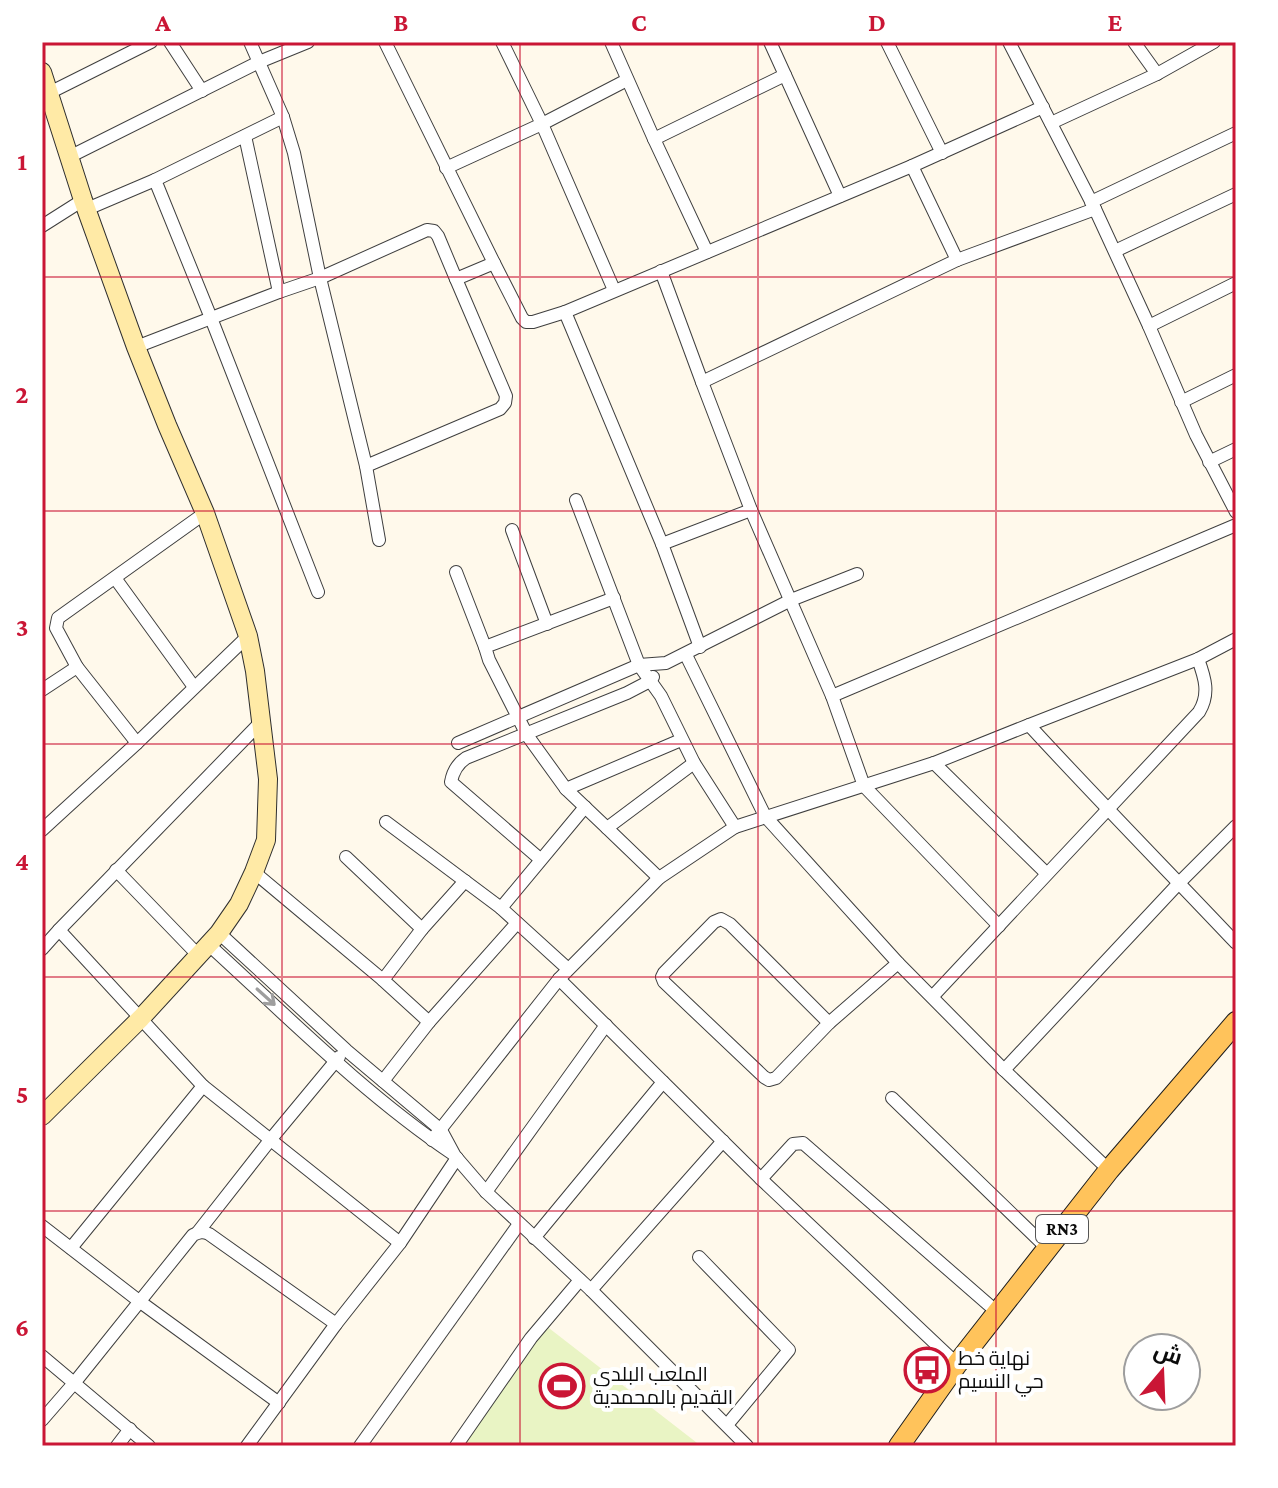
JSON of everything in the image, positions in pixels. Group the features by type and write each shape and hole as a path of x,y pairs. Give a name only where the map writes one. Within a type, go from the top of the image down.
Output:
{"main road":[{"name":"RN3","path":"899,1446 957,1364 1047,1248 1109,1170 1236,1022"}],"street":[{"path":"49,93 151,42"},
{"path":"170,42 202,91"},
{"path":"250,42 283,117 297,167 320,278 366,466 379,540"},
{"path":"69,157 259,62 308,42"},
{"path":"385,42 526,322 565,312 912,166 1043,107"},
{"path":"502,42 542,124 614,290"},
{"path":"611,42 707,252"},
{"path":"770,42 840,196"},
{"path":"887,42 942,153"},
{"path":"1009,42 1115,251 1181,402 1236,512"},
{"path":"1134,42 1157,74"},
{"path":"1051,123 1157,74 1214,42"},
{"path":"42,72 136,347 205,513 248,636 268,779 266,840 239,904 208,944 141,1018 46,1104"},
{"path":"654,139 785,75"},
{"path":"446,168 542,124 627,80"},
{"path":"42,226 85,205 155,180 283,117"},
{"path":"702,382 957,260 1093,206 1236,133"},
{"path":"245,136 279,292"},
{"path":"912,166 957,260"},
{"path":"155,180 318,592"},
{"path":"1115,251 1236,194"},
{"path":"136,347 320,278 427,230 434,231 506,396 505,403 500,409 366,466"},
{"path":"456,279 494,263"},
{"path":"661,271 751,510 832,696 864,786 999,926"},
{"path":"1149,326 1236,283"},
{"path":"565,312 662,544 700,647"},
{"path":"1181,402 1236,375"},
{"path":"1209,462 1236,449"},
{"path":"576,500 639,665 661,696 681,740 735,827"},
{"path":"662,544 751,510"},
{"path":"137,743 77,667 56,628 56,622 205,513"},
{"path":"832,696 1236,525"},
{"path":"512,530 547,624"},
{"path":"456,572 489,660 527,735 566,789 659,878"},
{"path":"458,743 639,665 666,663 686,655 791,600 857,574"},
{"path":"115,578 194,687"},
{"path":"485,647 614,598"},
{"path":"43,824 137,743 248,636"},
{"path":"436,1135 563,974 659,878 735,827 934,763 1198,659 1236,639"},
{"path":"686,655 765,816 898,963 1109,1170"},
{"path":"933,996 1199,712 1205,703 1206,682 1198,659"},
{"path":"540,859 451,782 458,763 627,693 650,681 666,663"},
{"path":"42,690 77,667"},
{"path":"42,949 261,722"},
{"path":"1029,725 1236,943"},
{"path":"566,789 681,740"},
{"path":"607,828 694,763"},
{"path":"934,763 1046,873"},
{"path":"501,908 585,807"},
{"path":"386,822 517,923 606,1025 761,1179 957,1364"},
{"path":"1004,1070 1236,826"},
{"path":"346,857 422,929"},
{"path":"116,870 383,1081 486,1192 591,1290 747,1446"},
{"path":"254,872 429,1022"},
{"path":"383,980 422,929 465,881"},
{"path":"829,1023 730,924 721,919 714,922 662,977 769,1080 776,1078 829,1023 898,963"},
{"path":"383,1081 429,1022 517,923"},
{"path":"59,930 203,1086 400,1243"},
{"path":"208,944 336,1061 436,1135"},
{"path":"486,1192 606,1025"},
{"path":"42,1420 346,1050"},
{"path":"534,1238 663,1082"},
{"path":"71,1248 203,1086"},
{"path":"892,1098 1047,1248"},
{"path":"591,1290 723,1141"},
{"path":"761,1179 793,1144 803,1143 997,1312"},
{"path":"247,1446 400,1243 456,1157"},
{"path":"360,1446 519,1224"},
{"path":"42,1226 279,1403"},
{"path":"198,1232 209,1234 336,1324"},
{"path":"699,1257 789,1350 727,1425"},
{"path":"456,1446 531,1338 580,1280"},
{"path":"42,1356 149,1446"},
{"path":"117,1446 130,1429"}],"green space":[{"name":"الملعب البلدي القديم بالمحمدية","path":"545,1325 701,1446 458,1446"}],"place":[{"name":"نهاية خط حي النسيم","path":"927,1370"},
{"name":"الملعب البلدي القديم بالمحمدية","path":"562,1386"}]}
